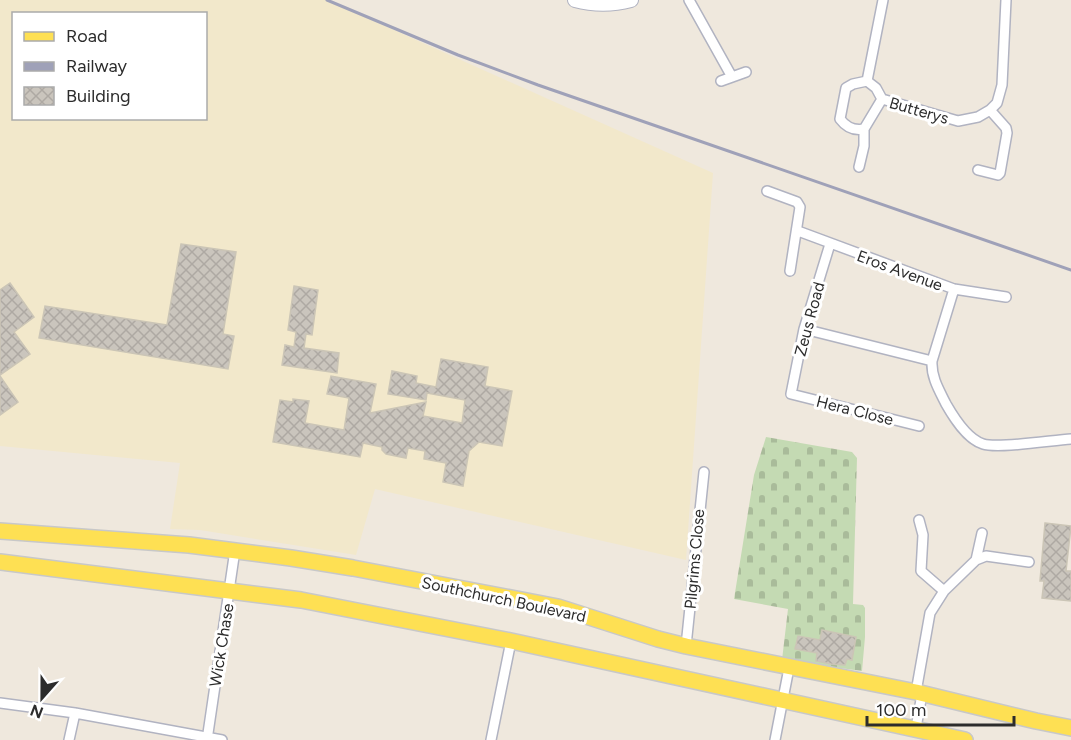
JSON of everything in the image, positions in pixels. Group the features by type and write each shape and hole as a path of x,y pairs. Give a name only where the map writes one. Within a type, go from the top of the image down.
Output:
{"main road":[{"name":"Southchurch Boulevard","path":"0,531 235,550 352,567 558,608 686,646 919,693 1036,722 1071,728"},
{"path":"0,562 301,600 511,641 784,699 919,732 965,740"}],"street":[{"path":"576,0 596,4 614,4 631,0"},
{"path":"689,0 732,77"},
{"path":"864,129 859,130 844,124 840,120 840,112 846,88 867,81 883,0"},
{"path":"978,170 998,175 1000,173 1007,139 1005,128 990,110 997,103 1002,85 1006,0"},
{"path":"721,81 746,72"},
{"name":"Butterys","path":"867,81 876,88 882,99 958,121 978,117 990,110"},
{"name":"Butterys","path":"859,167 864,146 864,129 882,99"},
{"path":"768,191 797,202 800,207 790,271"},
{"name":"Eros Avenue","path":"798,231 954,289 1006,297"},
{"name":"Zeus Road","path":"791,394 804,330 830,244"},
{"path":"954,289 932,361 931,374 948,407 967,434 983,444 998,445 1071,439"},
{"path":"804,330 932,361"},
{"name":"Hera Close","path":"791,394 919,426"},
{"name":"Pilgrims Close","path":"686,646 704,472"},
{"path":"919,520 923,535 921,571 944,591"},
{"path":"976,560 982,533"},
{"name":"Wick Chase","path":"207,739 235,550"},
{"path":"919,732 919,693 930,613 944,591 976,560 986,556 1029,562"},
{"path":"491,740 511,641"},
{"path":"775,740 789,668"},
{"path":"0,703 75,713 222,740"},
{"path":"69,740 75,713"}],"shaded area":[{"path":"0,0 327,0 713,173 686,560 375,489 356,555 200,530 170,529 180,463 0,446"}],"green space":[{"path":"766,437 852,452 857,458 853,604 863,605 865,608 862,671 782,660 788,609 734,599 754,475"}],"building":[{"path":"181,244 236,252 223,334 234,336 228,369 39,338 45,306 167,325"},
{"path":"10,283 34,317 14,332 30,354 0,375 0,290"},
{"path":"294,286 318,290 312,335 306,334 304,348 339,353 337,373 282,365 285,345 294,347 296,332 288,330"},
{"path":"441,359 488,367 485,386 512,391 502,446 479,442 469,451 463,486 443,482 446,463 424,459 425,451 408,448 406,458 386,454 382,447 363,443 360,457 273,442 280,400 309,401 305,423 344,430 349,398 327,394 331,376 376,384 370,413 426,402 423,416 462,423 465,400 427,393 426,400 388,394 392,371 417,376 416,383 436,387"},
{"path":"0,376 18,402 0,415"},
{"path":"1045,523 1071,526 1066,571 1071,571 1071,601 1042,598 1044,581 1040,581"},
{"path":"822,630 856,637 852,660 847,659 845,665 831,664 816,661 817,653 795,649 798,636 820,640"}],"railway":[{"path":"327,0 458,55 538,85 1071,270"}]}
